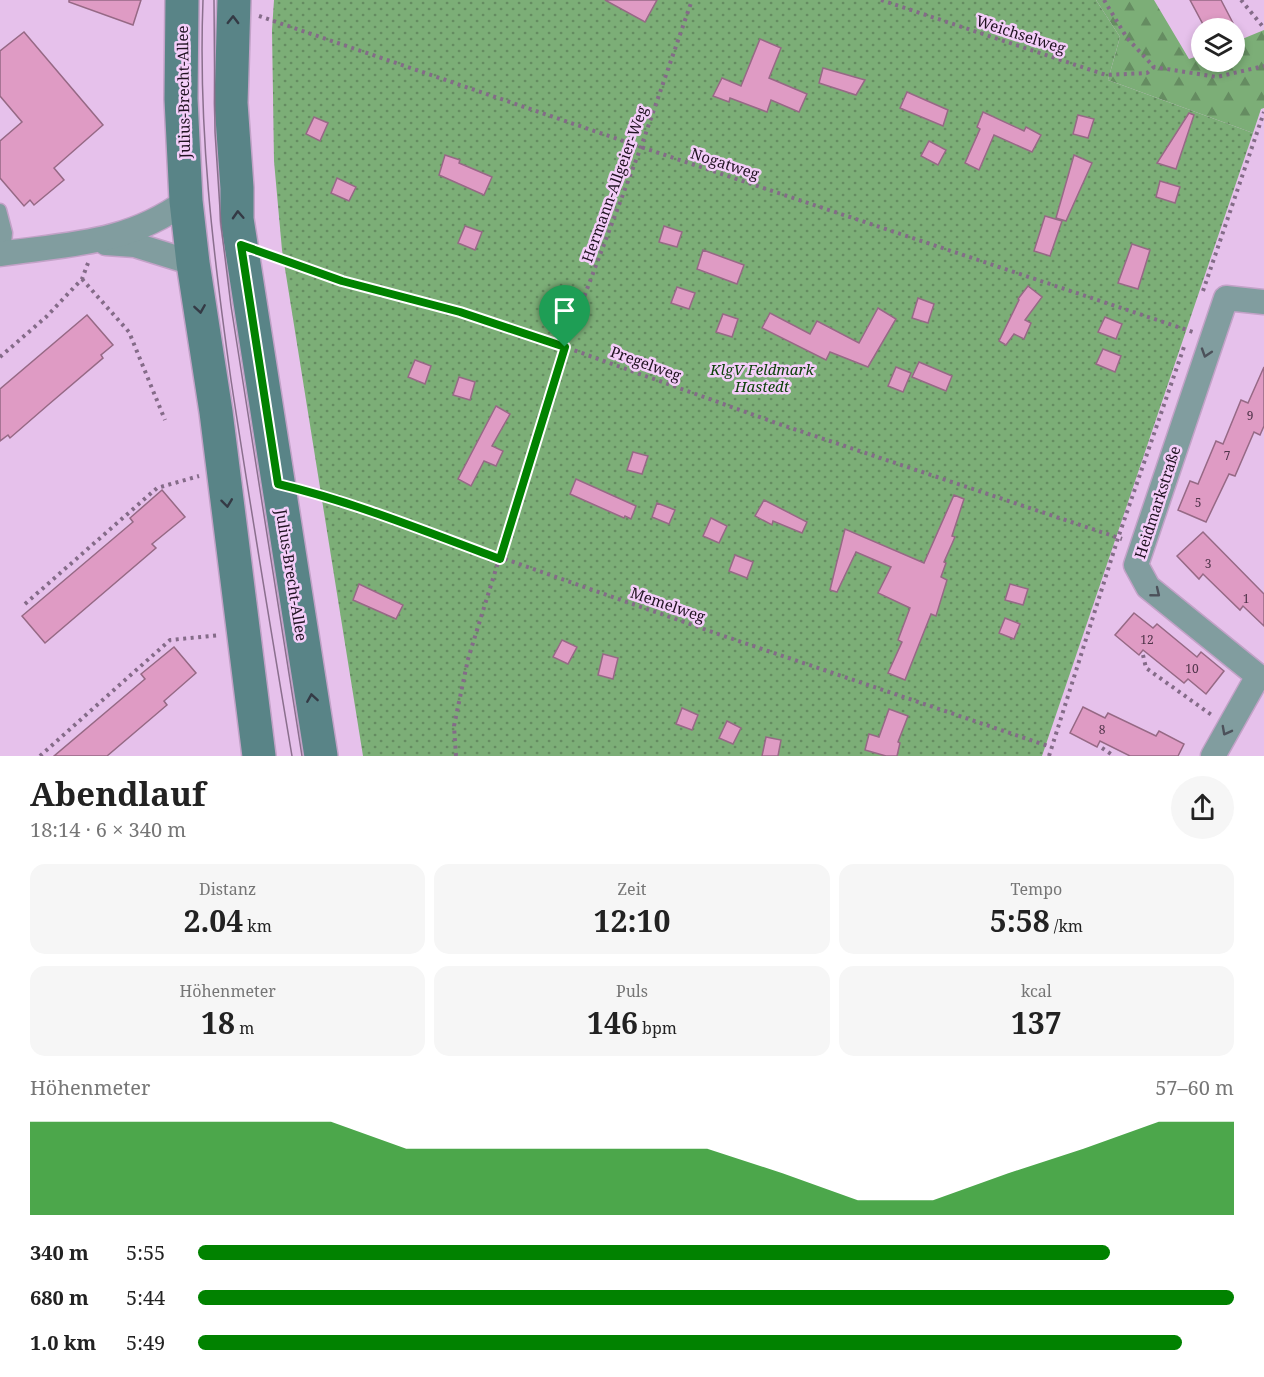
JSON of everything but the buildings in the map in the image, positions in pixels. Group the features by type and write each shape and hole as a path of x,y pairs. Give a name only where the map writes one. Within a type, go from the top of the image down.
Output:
{"main road":[{"name":"Julius-Brecht-Allee","path":"182,0 181,99 186,201 224,471 259,756"},
{"name":"Julius-Brecht-Allee","path":"234,4 231,103 237,219 321,756"}],"street":[{"path":"2,254 94,242 136,230 166,217 186,201"},
{"path":"94,242 135,245 193,263"},
{"name":"Heidmarkstraße","path":"1213,756 1258,676 1148,587 1136,565 1226,298 1264,302"}],"lane":[{"path":"0,210 6,233 2,254"}],"path":[{"name":"Hermann-Allgeier-Weg","path":"456,756 454,726 468,659 565,347 641,147 692,0"},
{"name":"Weichselweg","path":"881,0 1106,75 1147,73 1154,67"},
{"path":"1104,0 1127,38 1154,67 1217,77 1264,66"},
{"path":"1241,0 1264,28"},
{"name":"Nogatweg","path":"234,4 641,147 1190,331 1210,340"},
{"path":"0,357 46,317 82,279 94,242"},
{"name":"Pregelweg","path":"241,245 342,281 460,312 565,347 779,424 1142,547"},
{"path":"82,279 129,332 165,420"},
{"path":"25,604 157,488 224,471"},
{"name":"Memelweg","path":"278,484 313,492 373,512 500,559 1052,747"},
{"path":"40,756 170,640 244,631"},
{"path":"1143,655 1146,668 1228,727"},
{"path":"1102,748 1114,756"}],"green space":[{"name":"KlgV Feldmark Hastedt","path":"274,0 1096,0 1120,37 1108,80 1253,133 1042,756 363,756 282,250 274,161 272,30"},
{"path":"1096,0 1154,0 1189,59 1191,58 1191,72 1245,72 1245,38 1264,30 1264,108 1261,109 1253,133 1108,80 1120,37"}],"tram line":[{"path":"203,0 205,143 218,285 238,427 292,756"},
{"path":"214,0 215,132 221,225 231,306 302,756"}],"route":[{"path":"241,245 342,281 460,312 565,347 500,559 313,492 278,484 241,245"}]}
